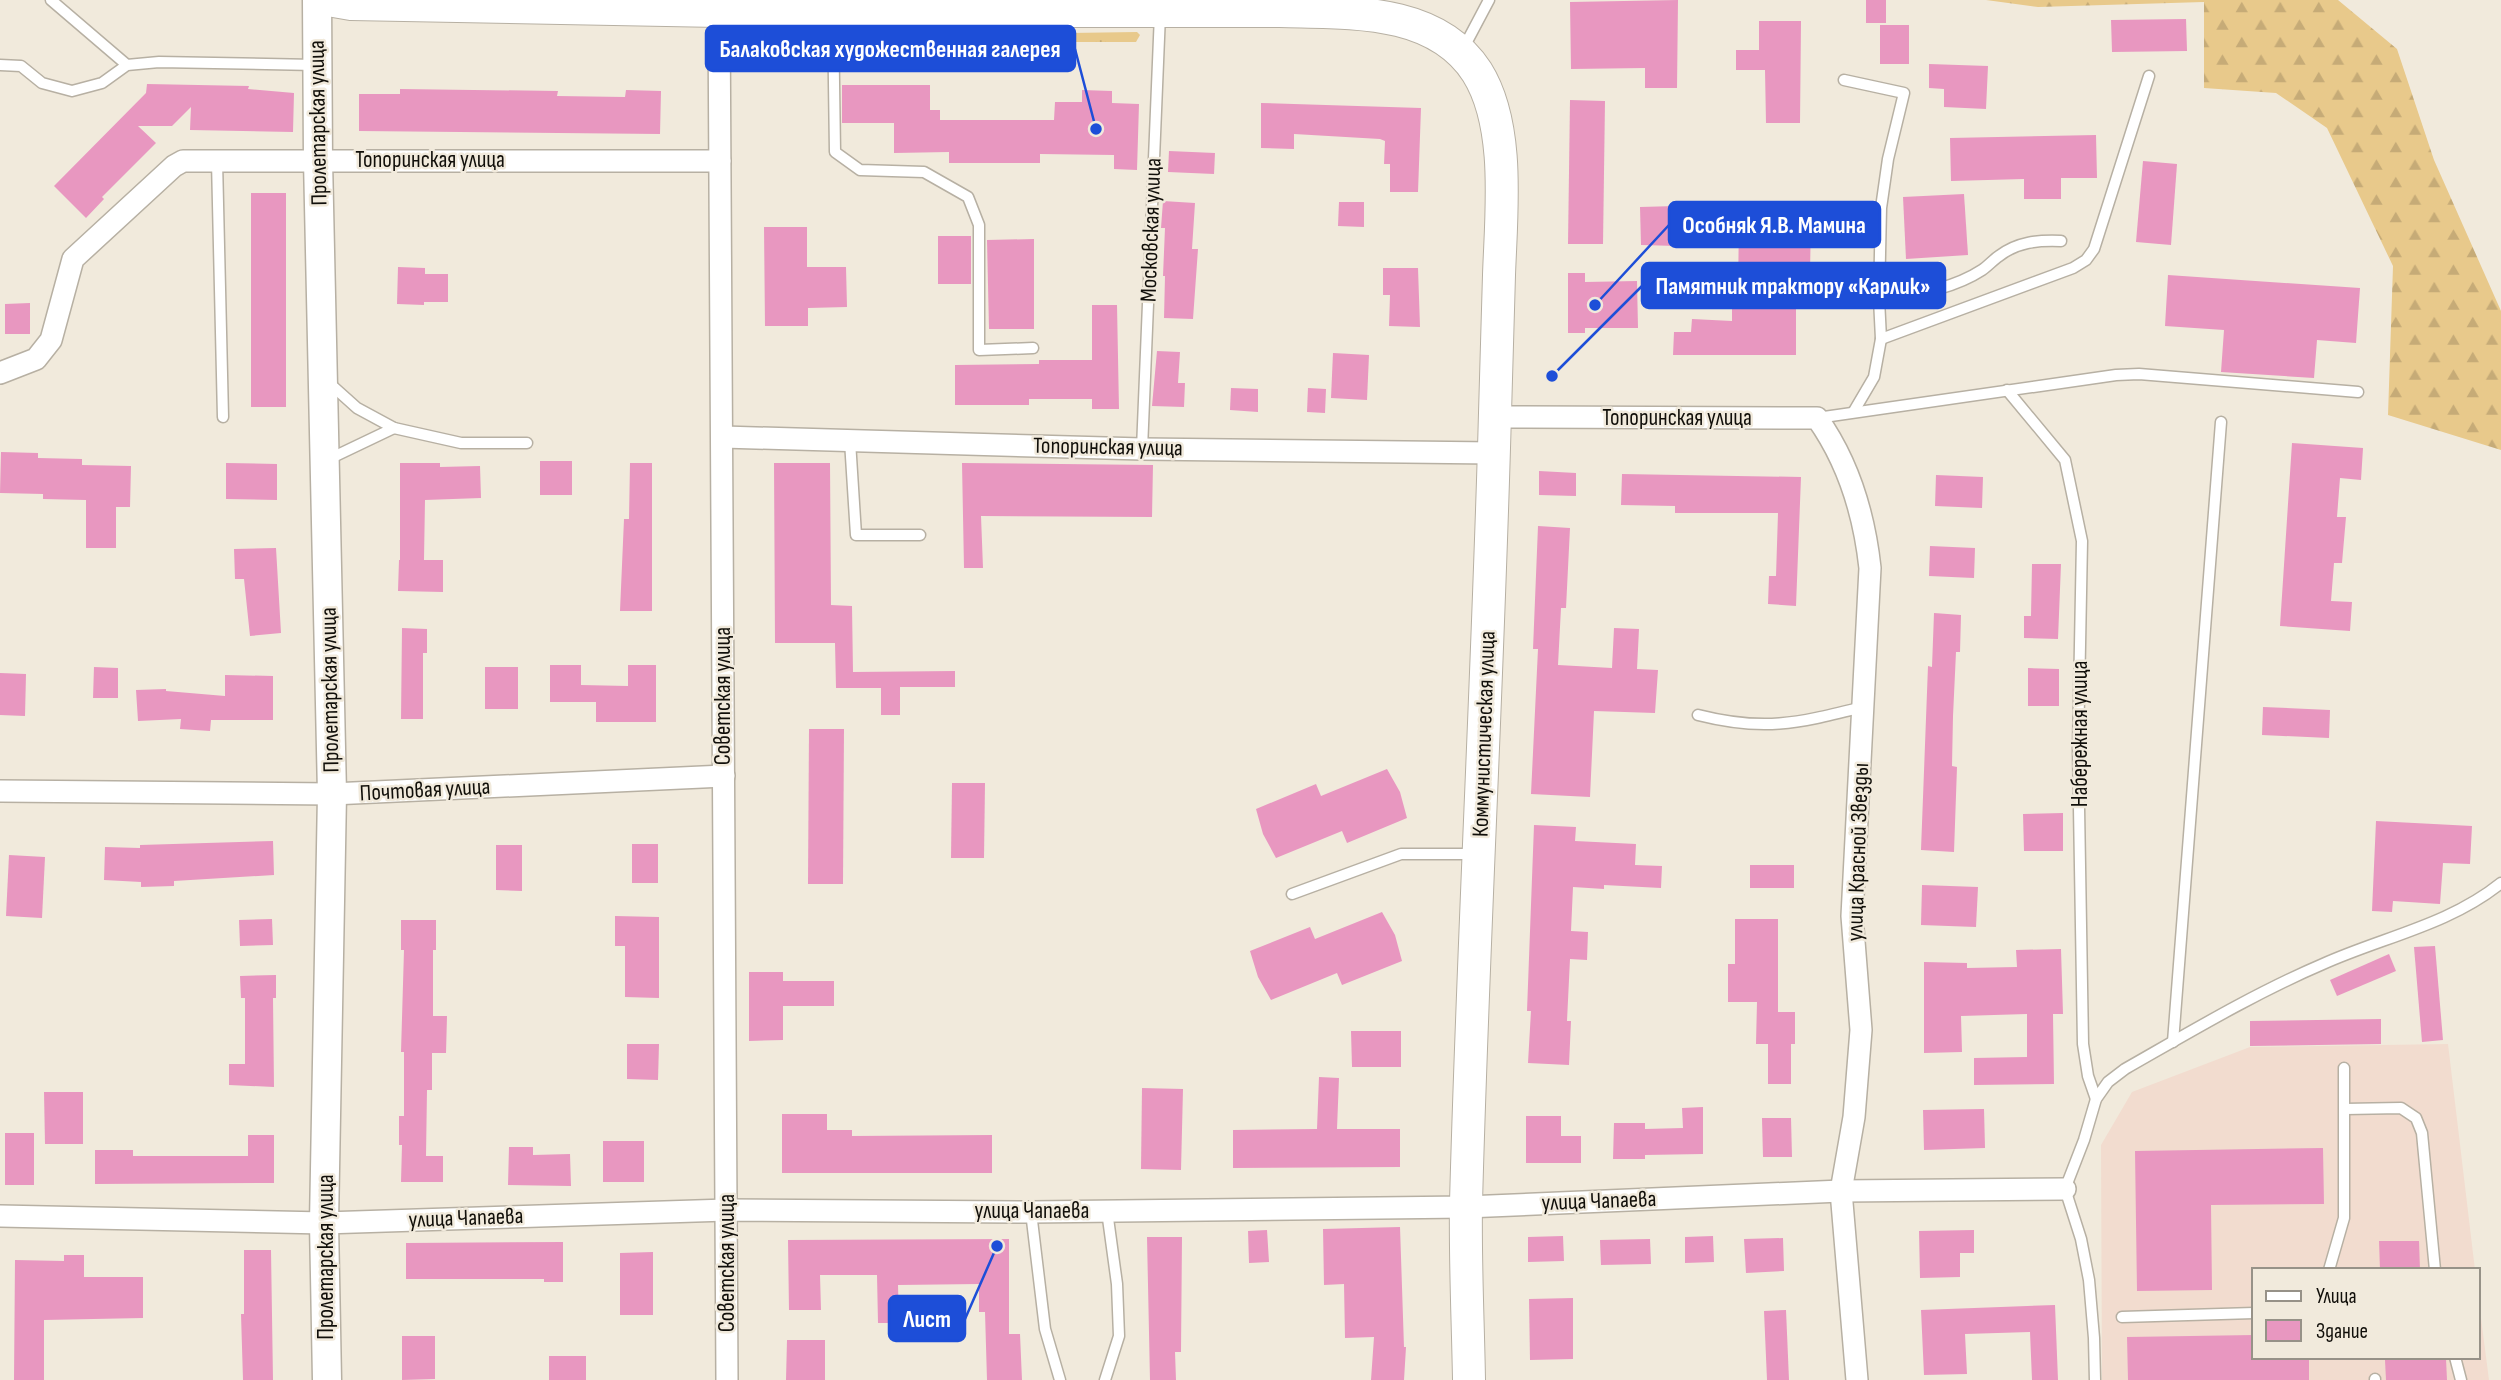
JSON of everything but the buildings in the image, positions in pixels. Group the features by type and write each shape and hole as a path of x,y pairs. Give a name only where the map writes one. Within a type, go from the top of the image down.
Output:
{"main road":[{"name":"Коммунистическая улица","path":"328,0 351,4 719,11 1358,13 1404,21 1435,34 1460,53 1475,69 1494,112 1502,198 1466,1207 1469,1380"}],"street":[{"name":"Пролетарская улица","path":"317,0 332,794 324,1223 327,1380"},
{"name":"Советская улица","path":"719,11 727,1380"},
{"name":"Топоринская улица","path":"0,373 36,359 51,340 73,259 174,166 183,161 720,161"},
{"name":"Топоринская улица","path":"1495,417 1817,418"},
{"name":"улица Красной Звезды","path":"1817,418 1834,442 1850,476 1867,534 1870,568 1852,916 1861,1030 1854,1117 1841,1191 1857,1380"},
{"name":"Топоринская улица","path":"723,437 1142,449 1494,453"},
{"name":"Почтовая улица","path":"0,792 332,794 724,776"},
{"name":"улица Чапаева","path":"0,1216 324,1223 727,1210 1031,1212 1466,1207 1841,1191 2065,1189"}],"lane":[{"path":"51,0 127,65"},
{"path":"1460,53 1489,0"},
{"path":"833,11 835,152 860,170 924,172 968,197 979,225 979,350 1033,348"},
{"name":"Московская улица","path":"1142,449 1160,11"},
{"path":"0,65 22,66 42,83 72,91 102,83 127,65 159,62 317,65"},
{"path":"1881,339 2046,278 2086,260 2094,249 2149,76"},
{"path":"1844,80 1904,93 1888,159 1881,208 1881,339 1874,377 1854,411"},
{"path":"217,161 223,417"},
{"path":"1879,299 1938,289 1982,270 2017,245 2041,240 2061,241"},
{"path":"1817,418 2116,374 2358,392"},
{"path":"323,377 357,408 394,428 461,443 527,443"},
{"name":"Набережная улица","path":"2007,390 2065,460 2082,541 2078,748 2083,1044 2088,1076 2096,1098"},
{"path":"2174,1042 2221,422"},
{"path":"325,461 394,428"},
{"path":"850,441 856,536 920,535"},
{"path":"1698,715 1731,723 1772,726 1863,707"},
{"path":"1293,894 1401,854 1479,854"},
{"path":"2095,1380 2089,1280 2081,1239 2065,1189 2084,1140 2096,1098 2108,1082 2125,1069 2290,978 2356,949 2434,923 2480,900 2501,883"},
{"path":"2330,1268 2344,1218 2344,1068"},
{"path":"2345,1109 2401,1108 2416,1118 2422,1133 2435,1268"},
{"path":"1105,1380 1119,1336 1107,1211"},
{"path":"1031,1212 1045,1329 1060,1380"},
{"path":"2122,1317 2252,1313"},
{"path":"2456,1359 2461,1380"}],"shaded area":[{"path":"2448,1044 2475,1268 2252,1268 2252,1359 2480,1359 2480,1310 2489,1380 2102,1380 2101,1145 2132,1092 2250,1047"}],"green space":[{"path":"1986,0 2338,0 2397,49 2434,160 2501,311 2501,450 2388,415 2393,266 2327,128 2276,93 2204,88 2204,2 2038,7"},
{"path":"1137,32 1140,35 1136,42 1069,42 1066,36 1069,33"}],"place":[{"name":"Балаковская художественная галерея","path":"1096,129"},
{"name":"Особняк Я.В. Мамина","path":"1595,305"},
{"name":"Памятник трактору «Карлик»","path":"1552,376"},
{"name":"Лист","path":"997,1246"}]}
